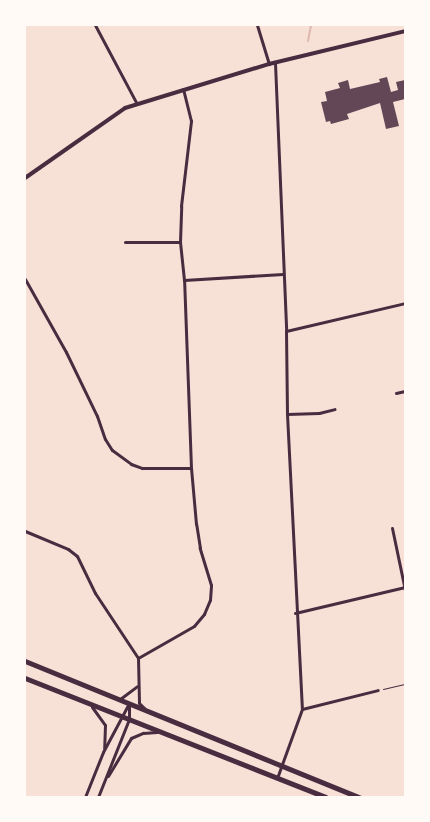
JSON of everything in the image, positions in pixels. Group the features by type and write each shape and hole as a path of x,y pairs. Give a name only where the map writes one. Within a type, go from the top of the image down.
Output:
{"highway":[{"path":"25,661 359,797"},
{"path":"25,678 324,797"}],"street":[{"path":"95,25 137,104"},
{"path":"257,25 269,64"},
{"path":"25,178 125,108 269,64 405,31"},
{"path":"275,63 295,613 302,709 278,778"},
{"path":"138,658 194,626 204,614 210,600 211,585 200,548 196,524 184,280 180,242 181,206 191,122 183,89"},
{"path":"125,242 180,242"},
{"path":"184,280 283,274"},
{"path":"25,279 66,352 97,416 104,440 112,450 131,464 142,468 192,468"},
{"path":"286,331 405,303"},
{"path":"396,393 405,391"},
{"path":"287,414 319,413 335,408"},
{"path":"295,613 405,588 392,528"},
{"path":"25,531 68,549 77,556 95,593 138,658 140,676 138,686 139,703 145,710"},
{"path":"119,699 138,686"},
{"path":"302,709 378,690"},
{"path":"81,700 93,707 103,720 106,729 104,752"},
{"path":"85,797 104,752 129,703"},
{"path":"98,797 129,719 129,703"},
{"path":"102,785 131,738 148,732 161,733"}],"path":[{"path":"378,690 405,684"}],"building":[{"path":"387,77 391,92 398,90 396,82 405,80 405,99 393,102 399,126 386,129 380,103 347,114 349,119 331,124 330,121 326,122 321,102 327,101 325,92 340,88 338,83 348,80 350,89 380,82 379,79"}],"waterway":[{"path":"308,41 311,25"}]}
